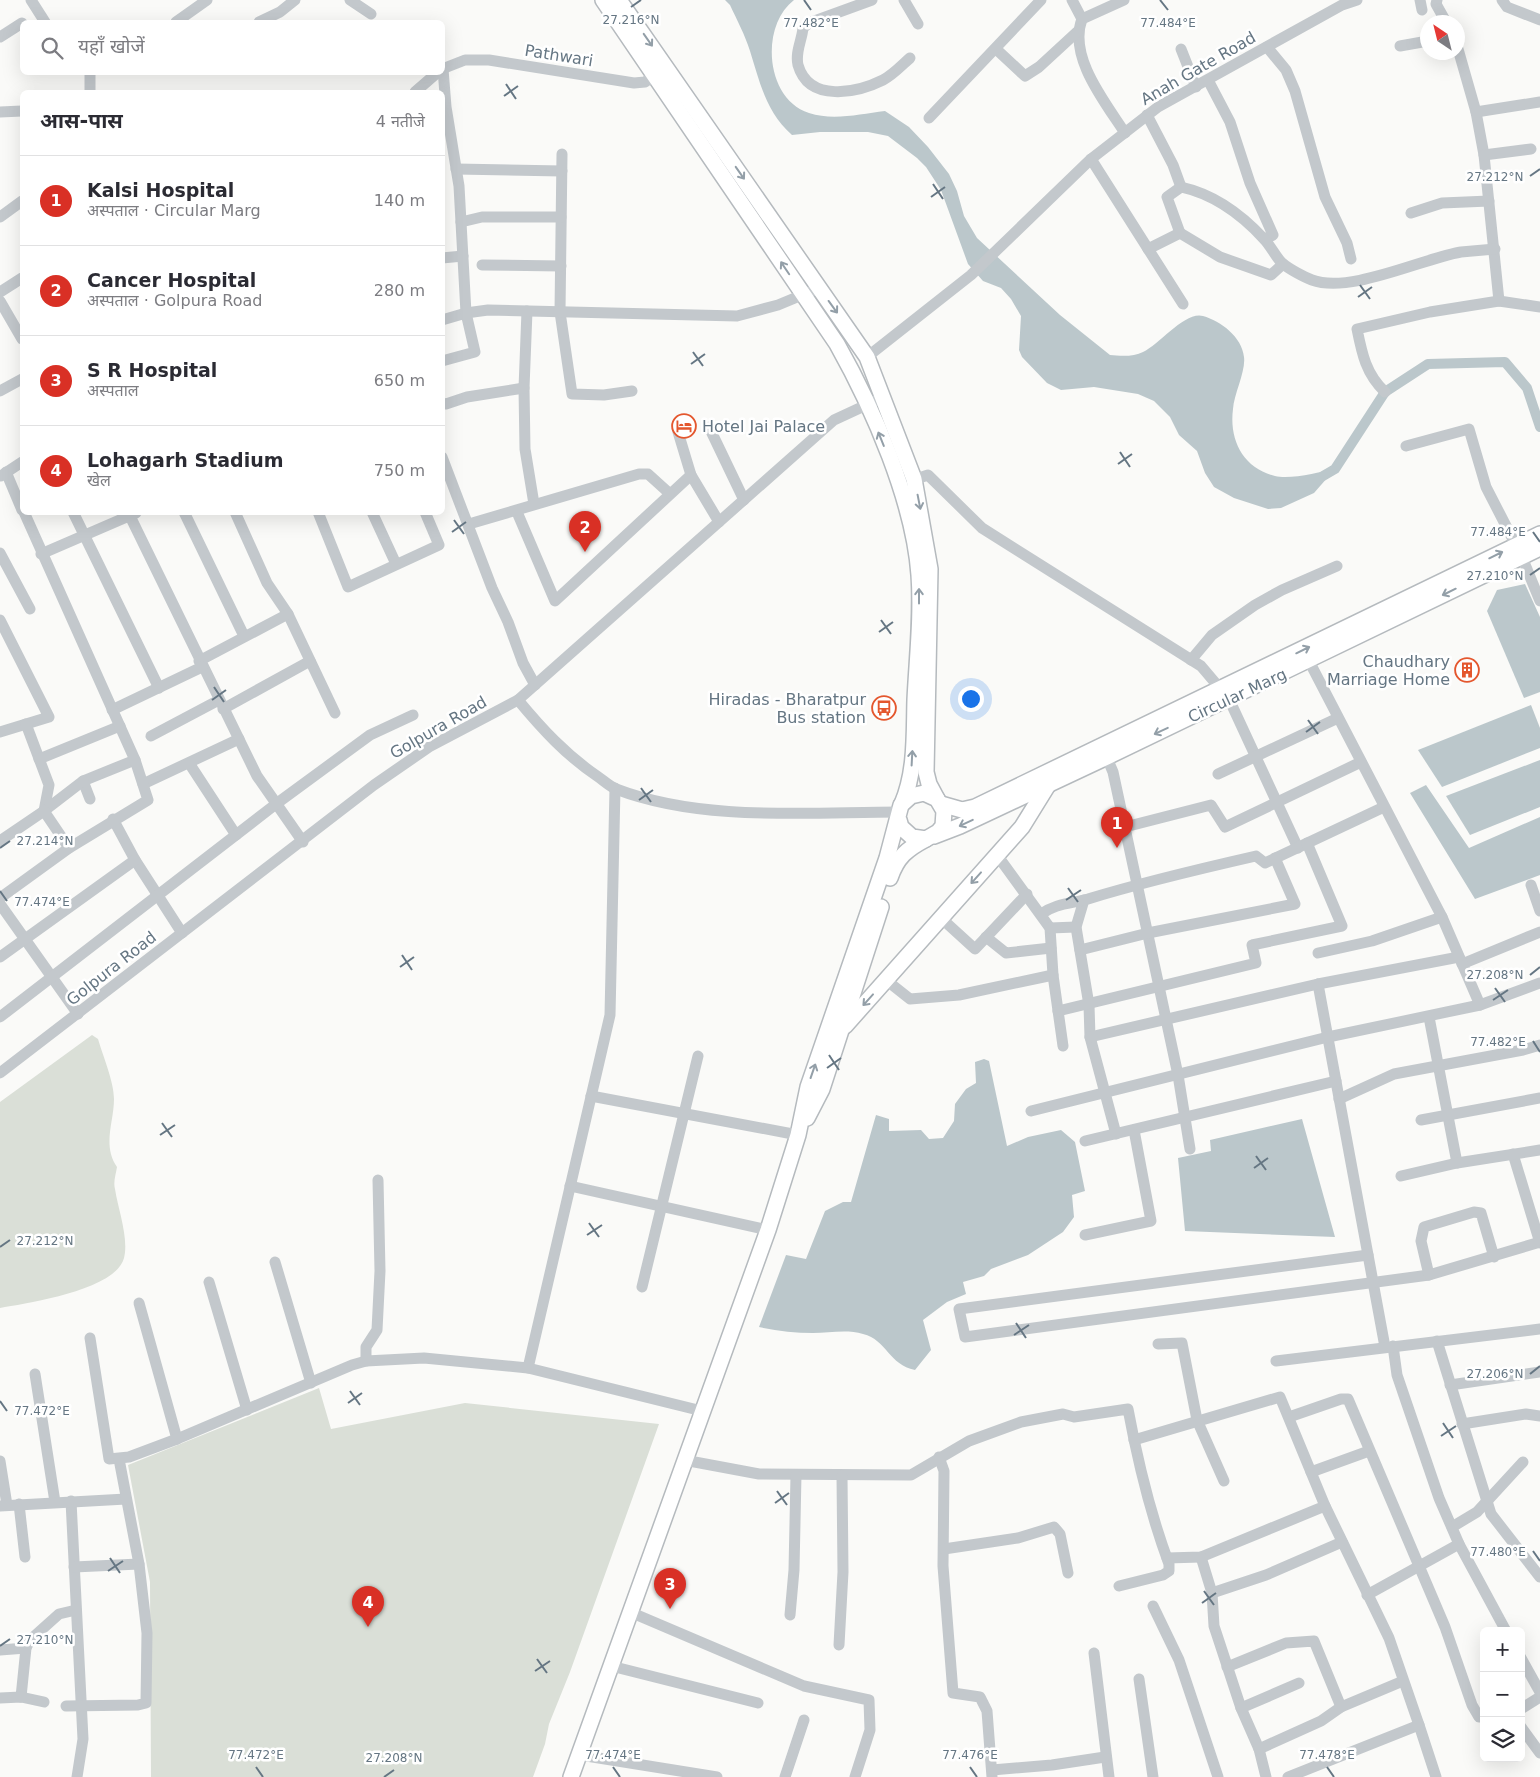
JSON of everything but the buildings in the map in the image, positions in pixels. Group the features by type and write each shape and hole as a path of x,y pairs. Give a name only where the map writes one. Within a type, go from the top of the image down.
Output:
{"main road":[{"path":"603,0 661,71 819,288 865,355 874,377 874,383 869,388 864,389 858,384"},
{"path":"619,0 661,71 803,295 848,362"},
{"path":"865,355 860,349 851,349 846,357 858,384 874,402 907,482 930,570 926,772 929,784 939,802 944,819 942,826 929,838 912,837 901,827 900,812 911,796 924,793 939,802"},
{"path":"874,377 874,402"},
{"path":"571,1777 768,1230 798,1135 808,1087 912,778 919,574 907,482"},
{"name":"Circular Marg","path":"1225,694 1309,661 1519,552 1540,534"},
{"name":"Circular Marg","path":"939,802 962,810 975,807 1104,752 1519,552 1540,548"},
{"name":"Circular Marg","path":"798,1135 822,1089 894,867 905,852 929,838 960,826 1048,785 1104,752"},
{"path":"841,1030 1022,827 1048,785"}],"street":[{"path":"31,0 41,18"},
{"path":"179,20 207,0"},
{"path":"263,20 280,12 295,0"},
{"path":"350,0 371,14"},
{"path":"872,0 809,23 803,28 802,40 797,52 798,64 804,78 814,87 834,92 863,88 885,79 910,58"},
{"path":"904,0 918,24"},
{"path":"929,118 1041,0"},
{"path":"1072,0 1082,19"},
{"path":"996,49 1025,76 1039,67 1077,32 1082,19 1124,0"},
{"name":"Anah Gate Road","path":"865,355 972,275 1091,159 1147,115 1342,5 1357,0"},
{"path":"1437,0 1436,4 1442,15"},
{"path":"1502,0 1507,7 1540,20"},
{"path":"0,37 20,25"},
{"path":"1077,32 1087,73 1125,133"},
{"path":"1400,46 1420,42"},
{"path":"1267,47 1286,70 1295,91 1325,197 1347,243 1351,259"},
{"path":"1181,49 1196,86"},
{"name":"Pathwari","path":"445,68 465,60 489,60 634,83 645,82 661,71"},
{"path":"1461,60 1476,112 1484,155 1499,301"},
{"path":"90,75 90,90"},
{"path":"417,90 435,75"},
{"path":"443,75 444,90"},
{"path":"1208,80 1230,122 1250,183 1273,235 1264,239"},
{"path":"445,98 456,169 466,313 475,352 445,360"},
{"path":"1476,112 1540,102"},
{"path":"0,112 20,111"},
{"path":"1147,115 1173,165 1181,187"},
{"path":"1484,155 1531,149"},
{"path":"562,154 560,312 572,394 604,396 632,391"},
{"path":"1091,159 1183,304"},
{"path":"456,169 562,171"},
{"path":"1283,264 1271,275 1220,257 1180,233 1167,197 1181,187 1197,191 1216,200 1240,216 1264,239 1283,264 1313,280 1333,283 1373,277 1460,252 1495,249"},
{"path":"1411,213 1442,203 1489,201"},
{"path":"0,217 20,203"},
{"path":"461,222 482,217 561,217"},
{"path":"1148,249 1180,233"},
{"path":"445,258 463,256"},
{"path":"482,265 561,266"},
{"path":"0,292 20,279"},
{"path":"445,319 466,313 488,310 737,316 778,305 819,288"},
{"path":"0,301 20,336"},
{"path":"1385,392 1374,381 1362,358 1358,329 1430,312 1499,301 1540,307"},
{"path":"527,312 524,388 525,449 534,504"},
{"path":"0,391 20,381"},
{"path":"445,404 524,388"},
{"name":"Golpura Road","path":"0,1073 303,842 374,785 429,747 518,700 834,420 874,402"},
{"path":"709,427 744,500"},
{"path":"1406,446 1468,429 1486,487 1519,552 1540,601"},
{"path":"678,432 691,475 718,522"},
{"path":"20,463 3,475 20,506"},
{"path":"445,464 492,588 523,662 535,685"},
{"path":"469,524 517,512 534,504 639,474 648,474 669,493"},
{"path":"517,512 555,601 595,566 669,493 691,475"},
{"path":"907,482 928,475 982,528 1201,666 1225,694 1278,804 1303,846 1342,926 1252,945 1256,963 1160,988 1058,1011"},
{"path":"0,898 69,848 113,819 148,800 135,760 25,515"},
{"path":"74,515 159,688"},
{"path":"41,554 127,515"},
{"path":"132,515 201,664 257,776 303,842"},
{"path":"185,515 244,636"},
{"path":"236,515 267,583 288,614 335,713"},
{"path":"319,515 348,588 439,545 426,515"},
{"path":"373,515 396,564"},
{"path":"0,552 8,572 30,609"},
{"path":"1191,660 1212,634 1255,605 1282,590 1337,566"},
{"path":"112,710 159,688 244,636 288,614"},
{"path":"0,620 4,638 49,717 0,732"},
{"path":"151,736 310,661"},
{"path":"1309,661 1442,917 1480,1006"},
{"path":"518,700 540,727 574,760 615,788 683,807 755,812 900,812"},
{"path":"0,1017 276,804 375,732 412,715"},
{"path":"1218,774 1338,718"},
{"path":"26,724 49,785 44,811 69,848"},
{"path":"39,759 120,726"},
{"path":"143,784 189,764 238,739"},
{"path":"1104,752 1113,772 1167,1019 1190,1150"},
{"path":"0,841 44,811 82,781 135,760"},
{"path":"1125,827 1210,806 1224,827 1278,804 1361,762"},
{"path":"189,764 236,835"},
{"path":"82,781 90,799"},
{"path":"528,1368 610,1015 615,788"},
{"path":"1041,914 1053,906 1084,900 1137,884 1256,856 1265,863 1384,806"},
{"path":"113,819 135,860 182,933"},
{"path":"997,856 1027,894 1050,928 1053,975 1063,1046"},
{"path":"1080,950 1148,933 1295,904 1275,858"},
{"path":"0,957 135,860"},
{"path":"1531,885 1540,911"},
{"path":"941,918 975,949 1027,894"},
{"path":"1084,900 1076,927 1089,1005 1090,1036 1116,1134"},
{"path":"0,904 78,1014"},
{"path":"1318,952 1372,940 1442,917"},
{"path":"1050,928 1076,927"},
{"path":"1090,1036 1318,984 1461,961 1540,932"},
{"path":"986,937 1006,953 1051,948"},
{"path":"886,980 910,999 959,995 1053,975"},
{"path":"1031,1111 1328,1037 1480,1006 1540,983"},
{"path":"1318,984 1373,1284 1397,1375 1439,1498 1459,1544 1504,1627"},
{"path":"1429,1017 1457,1163"},
{"path":"1339,1100 1394,1074 1540,1045"},
{"path":"642,1287 698,1056"},
{"path":"1085,1141 1336,1081"},
{"path":"591,1096 798,1135"},
{"path":"1421,1120 1540,1098"},
{"path":"1085,1235 1151,1221 1134,1130"},
{"path":"1401,1176 1457,1163 1540,1150"},
{"path":"1368,1255 959,1309 966,1338 1373,1284 1429,1275 1494,1257 1540,1243 1513,1154"},
{"path":"366,1361 366,1347 377,1330 380,1271 378,1180"},
{"path":"570,1186 768,1230"},
{"path":"1429,1275 1421,1241 1424,1227 1474,1212 1481,1213 1494,1257"},
{"path":"275,1262 311,1383"},
{"path":"209,1282 247,1410"},
{"path":"139,1303 177,1439"},
{"path":"1276,1361 1540,1329"},
{"path":"90,1338 109,1459 119,1459 177,1439 366,1361 424,1358 528,1368 702,1411"},
{"path":"1437,1341 1491,1514 1540,1577"},
{"path":"1158,1344 1182,1343 1197,1420 1224,1481"},
{"path":"1450,1385 1540,1372"},
{"path":"35,1374 55,1502"},
{"path":"1134,1440 1280,1397 1325,1506 1389,1638 1436,1777"},
{"path":"1288,1417 1341,1399 1348,1399 1420,1565 1445,1627 1472,1705 1480,1717"},
{"path":"684,1460 759,1474 911,1475 939,1458 995,1430 1021,1422 1063,1414 1074,1417 1128,1409 1154,1526 1167,1558 1169,1571 1119,1586"},
{"path":"1462,1424 1526,1414 1540,1416"},
{"path":"1311,1472 1369,1450"},
{"path":"939,1458 944,1471 944,1566 954,1693 980,1697 984,1704 987,1711 992,1773 1105,1757"},
{"path":"66,1706 81,1707 146,1703 147,1633 140,1564 119,1459"},
{"path":"0,1462 9,1505 25,1557"},
{"path":"1452,1527 1477,1512 1488,1502 1523,1462"},
{"path":"790,1616 794,1570 796,1475"},
{"path":"839,1645 843,1572 842,1476"},
{"path":"9,1505 126,1499"},
{"path":"71,1501 83,1739 77,1777"},
{"path":"1167,1558 1201,1557 1325,1506"},
{"path":"944,1549 1018,1538 1054,1527 1060,1534 1068,1573"},
{"path":"1212,1593 1266,1575 1342,1542"},
{"path":"1367,1594 1459,1544"},
{"path":"1201,1557 1212,1593 1214,1626 1226,1667 1241,1708 1259,1748 1266,1777"},
{"path":"74,1567 140,1564"},
{"path":"1154,1606 1179,1660 1218,1777"},
{"path":"21,1697 26,1648 30,1640 59,1614 76,1610"},
{"path":"630,1612 804,1686 869,1700 870,1730 855,1777"},
{"path":"1226,1667 1286,1643 1314,1641 1341,1707"},
{"path":"0,1650 26,1648"},
{"path":"1094,1652 1105,1757 1109,1777"},
{"path":"1525,1663 1536,1675 1540,1692"},
{"path":"610,1666 758,1703"},
{"path":"1140,1680 1153,1777"},
{"path":"1259,1748 1322,1721 1341,1707 1403,1681"},
{"path":"1241,1708 1299,1683"},
{"path":"0,1698 21,1697 44,1702"},
{"path":"1525,1706 1540,1697"},
{"path":"786,1777 804,1720"},
{"path":"1288,1777 1419,1725"},
{"path":"1525,1732 1540,1753"},
{"path":"580,1755 650,1772 717,1777"}],"shaded area":[{"path":"725,0 794,0 783,12 776,27 772,43 772,61 776,78 783,93 794,105 809,113 837,117 885,111 909,127 928,147 949,174 957,191 964,216 977,238 1060,315 1110,355 1139,354 1150,348 1188,318 1196,316 1210,318 1230,331 1239,343 1244,357 1243,369 1234,403 1233,431 1240,451 1254,467 1281,477 1305,475 1335,469 1314,493 1281,508 1268,509 1234,498 1214,487 1205,473 1197,451 1179,435 1170,417 1154,401 1138,394 1094,387 1061,390 1047,383 1022,357 1019,350 1021,316 1011,299 1001,288 983,281 968,264 941,190 926,167 888,136 868,132 820,132 792,135 783,126 770,107 743,33 730,5"},
{"path":"1525,584 1540,617 1540,692 1524,698 1487,611 1497,590"},
{"path":"1531,705 1540,728 1540,748 1442,787 1418,750"},
{"path":"1540,760 1540,807 1470,835 1446,796"},
{"path":"1426,785 1469,848 1540,817 1540,875 1475,899 1410,793"},
{"path":"92,1035 98,1039 114,1092 114,1108 109,1142 117,1167 114,1186 124,1233 124,1258 118,1269 105,1279 89,1287 30,1303 0,1308 0,1102"},
{"path":"984,1059 989,1061 1007,1146 1028,1137 1061,1130 1075,1142 1085,1191 1072,1195 1074,1217 1063,1232 1028,1255 991,1269 984,1276 963,1282 966,1294 947,1302 923,1320 931,1350 915,1370 899,1363 878,1341 863,1334 844,1331 800,1333 759,1327 786,1255 806,1259 825,1211 843,1202 851,1202 876,1115 889,1119 889,1131 921,1130 929,1139 943,1138 954,1121 955,1104 966,1089 976,1083 975,1062"},
{"path":"1302,1119 1335,1237 1185,1231 1178,1158 1211,1151 1210,1140"},
{"path":"319,1388 331,1429 465,1403 659,1424 570,1672 549,1724 545,1744 533,1777 151,1777 150,1582 128,1465"}],"waterway":[{"path":"1323,476 1335,469 1385,392 1428,364 1505,362 1527,388 1540,427"}],"place":[{"name":"Hotel Jai Palace","path":"684,426"},
{"name":"Cancer Hospital","path":"585,552"},
{"name":"Chaudhary Marriage Home","path":"1467,670"},
{"name":"Hiradas - Bharatpur Bus station","path":"884,708"},
{"name":"Kalsi Hospital","path":"1117,848"},
{"name":"S R Hospital","path":"670,1609"},
{"name":"Lohagarh Stadium","path":"368,1627"}]}
